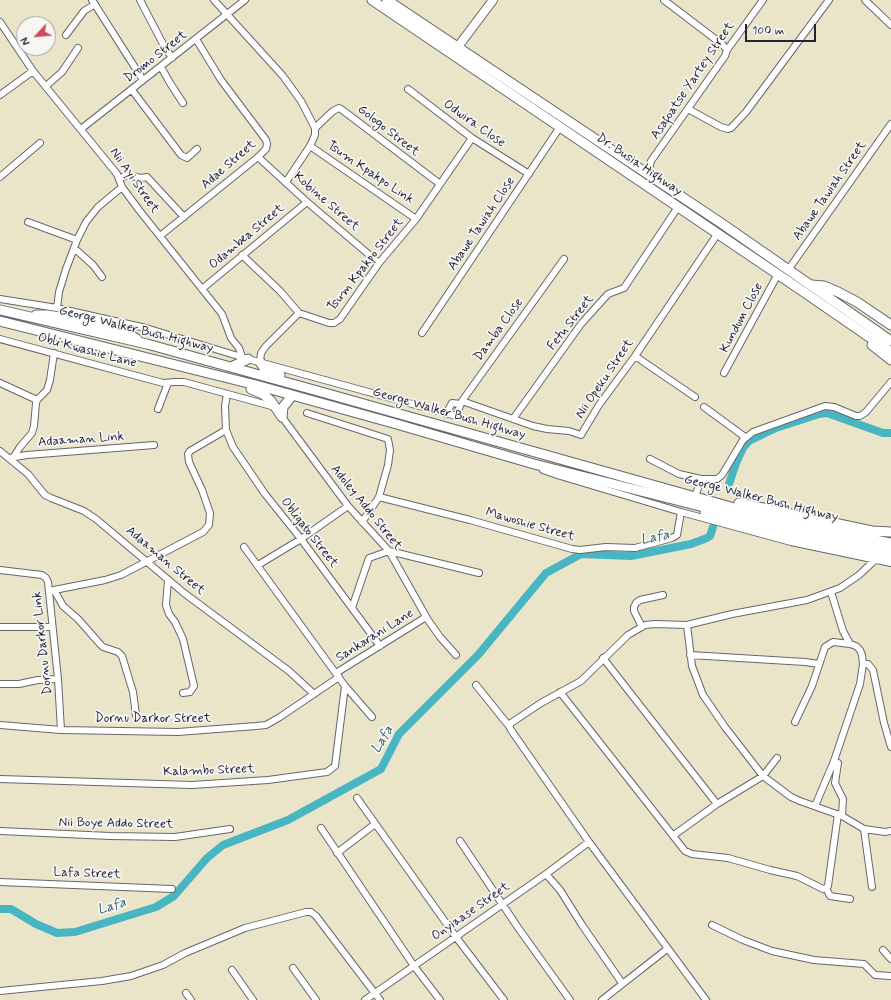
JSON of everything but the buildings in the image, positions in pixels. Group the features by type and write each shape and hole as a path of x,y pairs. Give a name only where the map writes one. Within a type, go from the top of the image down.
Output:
{"highway":[{"name":"Dr. Busia Highway","path":"372,0 457,52 651,177 891,341"},
{"name":"Dr. Busia Highway","path":"387,0 560,128 718,233 891,352"},
{"path":"810,285 824,286 838,292 857,302 891,325"},
{"name":"George Walker Bush Highway","path":"0,310 147,344 759,514 868,546 891,543"},
{"name":"George Walker Bush Highway","path":"0,321 256,385 534,464 747,518 891,551"},
{"path":"851,324 867,341 891,360"},
{"path":"231,367 245,358"},
{"path":"260,362 269,372 302,382 314,390"},
{"path":"180,366 194,373 255,390 263,394 271,401 282,416"},
{"path":"282,416 284,407 292,396"},
{"path":"699,498 724,500 872,531 891,532"},
{"path":"868,546 891,558"}],"main road":[{"path":"457,52 493,0"}],"street":[{"path":"140,0 155,30 172,58"},
{"path":"214,0 292,87 315,128 315,135 310,146 286,182"},
{"name":"Dromo Street","path":"81,129 244,0"},
{"path":"664,0 723,45 727,50"},
{"name":"Asafoatse Yartey Street","path":"651,177 649,169 651,161 763,0"},
{"path":"688,109 721,127 728,129 731,128 746,112 829,0"},
{"path":"865,0 891,25"},
{"path":"66,35 84,11 94,2 143,80"},
{"name":"Nii Ayi Street","path":"0,22 33,71 104,156 117,174 122,187 139,210 222,314 231,338 245,358"},
{"name":"Adae Street","path":"160,236 258,157 266,149 267,144 266,140 221,80 196,39"},
{"path":"46,86 62,72 78,48"},
{"path":"161,67 183,103"},
{"path":"0,95 33,71"},
{"name":"Odwira Close","path":"408,89 472,138 529,174"},
{"path":"132,90 181,155 187,158 197,149"},
{"name":"Gologo Street","path":"315,128 336,109 341,109 440,184"},
{"name":"Abawe Tawiah Street","path":"788,270 891,124"},
{"name":"Abawe Tawiah Close","path":"422,333 560,128"},
{"name":"Tsum Kpakpo Street","path":"299,313 329,323 334,323 340,319 379,263 416,219 472,138"},
{"path":"0,177 40,143"},
{"name":"Tsum Kpakpo Link","path":"310,146 416,219"},
{"name":"Kobine Street","path":"258,157 307,202 379,263"},
{"path":"119,179 127,175 141,178 147,177 184,217"},
{"path":"57,308 59,292 77,240 86,222 98,208 122,187"},
{"name":"Odambea Street","path":"202,289 307,202"},
{"name":"Fetu Street","path":"513,419 581,324 608,294 620,291 624,288 678,207"},
{"path":"28,222 77,240"},
{"name":"Nii Opeku Street","path":"461,403 548,430 569,431 581,435 599,405 635,356 718,233"},
{"path":"74,248 93,265 102,277"},
{"path":"242,255 280,290 299,313 266,346 261,353 260,362"},
{"name":"Damba Close","path":"446,414 456,416 461,403 564,259"},
{"name":"Kundum Close","path":"724,373 778,274"},
{"path":"0,299 57,308 146,328 245,358 446,414 452,403 461,403"},
{"name":"Obli Kwashie Lane","path":"0,339 163,383 168,383"},
{"path":"11,458 32,433 37,400 47,390 54,353"},
{"path":"635,356 695,397"},
{"path":"158,409 168,383 175,382 184,382 275,407"},
{"path":"650,459 679,474 702,479 720,478 739,446 746,437 753,432 825,406 860,416 866,412 891,382"},
{"path":"0,383 37,400"},
{"path":"136,714 133,692 122,656 118,652 103,647 78,619 63,606 52,591 105,580 121,575 203,532 209,525 210,513 202,490 189,462 188,454 190,451 226,430 225,406 227,394"},
{"path":"704,407 746,437"},
{"path":"307,412 388,439 390,450 388,466 378,497 362,522"},
{"name":"Adoley Addo Street","path":"282,416 348,506 389,551 426,617 440,637 456,655"},
{"name":"Obligato Street","path":"226,430 233,447 265,494 301,539 380,646"},
{"name":"Adaaman Link","path":"11,458 27,455 154,445"},
{"name":"Adaaman Street","path":"0,451 11,458 51,498 84,511 111,531 168,580 290,671 314,694"},
{"name":"George Walker Bush Highway","path":"534,464 550,473 680,512 791,542 891,563"},
{"path":"699,498 702,479"},
{"name":"Mawoshie Street","path":"378,497 580,550 606,547 636,548 672,538 677,535 680,512"},
{"path":"258,565 301,539 348,506"},
{"path":"244,546 345,686 372,717"},
{"path":"352,608 369,558 389,551 479,574"},
{"path":"510,726 511,723 560,692 581,681 628,635 642,627 655,624 687,625 743,611 807,600 831,592 850,582 875,560"},
{"name":"Dornu Darkor Link","path":"0,570 42,575 46,578 52,591 52,627 58,679 61,730"},
{"path":"168,580 166,605 169,614 175,622 183,639 194,686 190,692 183,693"},
{"path":"831,592 843,631 850,644"},
{"path":"642,627 634,612 636,603 640,600 663,595"},
{"name":"Sankarani Lane","path":"338,675 426,617"},
{"path":"687,625 690,655 697,680 710,706 762,776 791,797 840,815 864,829 885,832 891,831"},
{"path":"0,627 52,627"},
{"path":"795,722 812,686 825,647 833,642 856,646 860,650 863,664 860,684 855,703 834,761 815,806"},
{"path":"690,655 819,664"},
{"path":"603,658 716,804"},
{"path":"863,664 868,664 871,666 891,747"},
{"name":"Dornu Darkor Street","path":"0,725 61,730 178,732 262,726 280,717 314,694 338,675"},
{"path":"0,684 20,684 38,680 58,679"},
{"path":"476,685 510,726 511,730 589,842 704,999"},
{"name":"Kalambo Street","path":"0,779 192,784 268,780 323,773 335,766 345,686"},
{"path":"560,692 674,835 685,851 688,853 734,859 770,870 797,876 823,889 826,888"},
{"path":"674,835 716,804 762,776 777,758"},
{"path":"826,888 828,886 843,799 835,783 838,763"},
{"path":"357,798 456,937 504,1000"},
{"path":"337,853 376,824"},
{"path":"321,828 414,966 440,1000"},
{"name":"Nii Boye Addo Street","path":"0,831 110,836 175,837 230,829"},
{"path":"864,829 872,887"},
{"path":"460,841 502,904 570,1000"},
{"name":"Onyiaase Street","path":"365,1000 546,874 589,842"},
{"path":"546,874 560,890 622,983"},
{"name":"Lafa Street","path":"0,882 172,889"},
{"path":"826,888 830,896 850,899"},
{"path":"0,991 95,982 131,976 158,967 185,953 245,928 311,912 316,916 380,1000"},
{"path":"712,925 743,940 772,951 814,960 864,964 876,976 891,976"},
{"path":"602,1000 667,949"},
{"path":"883,950 891,959"},
{"path":"294,968 316,1000"},
{"path":"232,970 253,1000"},
{"path":"186,993 191,1000"}],"waterway":[{"path":"729,484 736,463 743,448 749,441 776,428 819,414 827,413 883,433 891,433"},
{"name":"Lafa","path":"0,909 11,909 36,924 57,933 75,932 156,907 174,896 207,858 223,845 288,820 381,769 399,734 478,655 546,573 581,554 631,556 691,544 710,536 713,527"}]}
